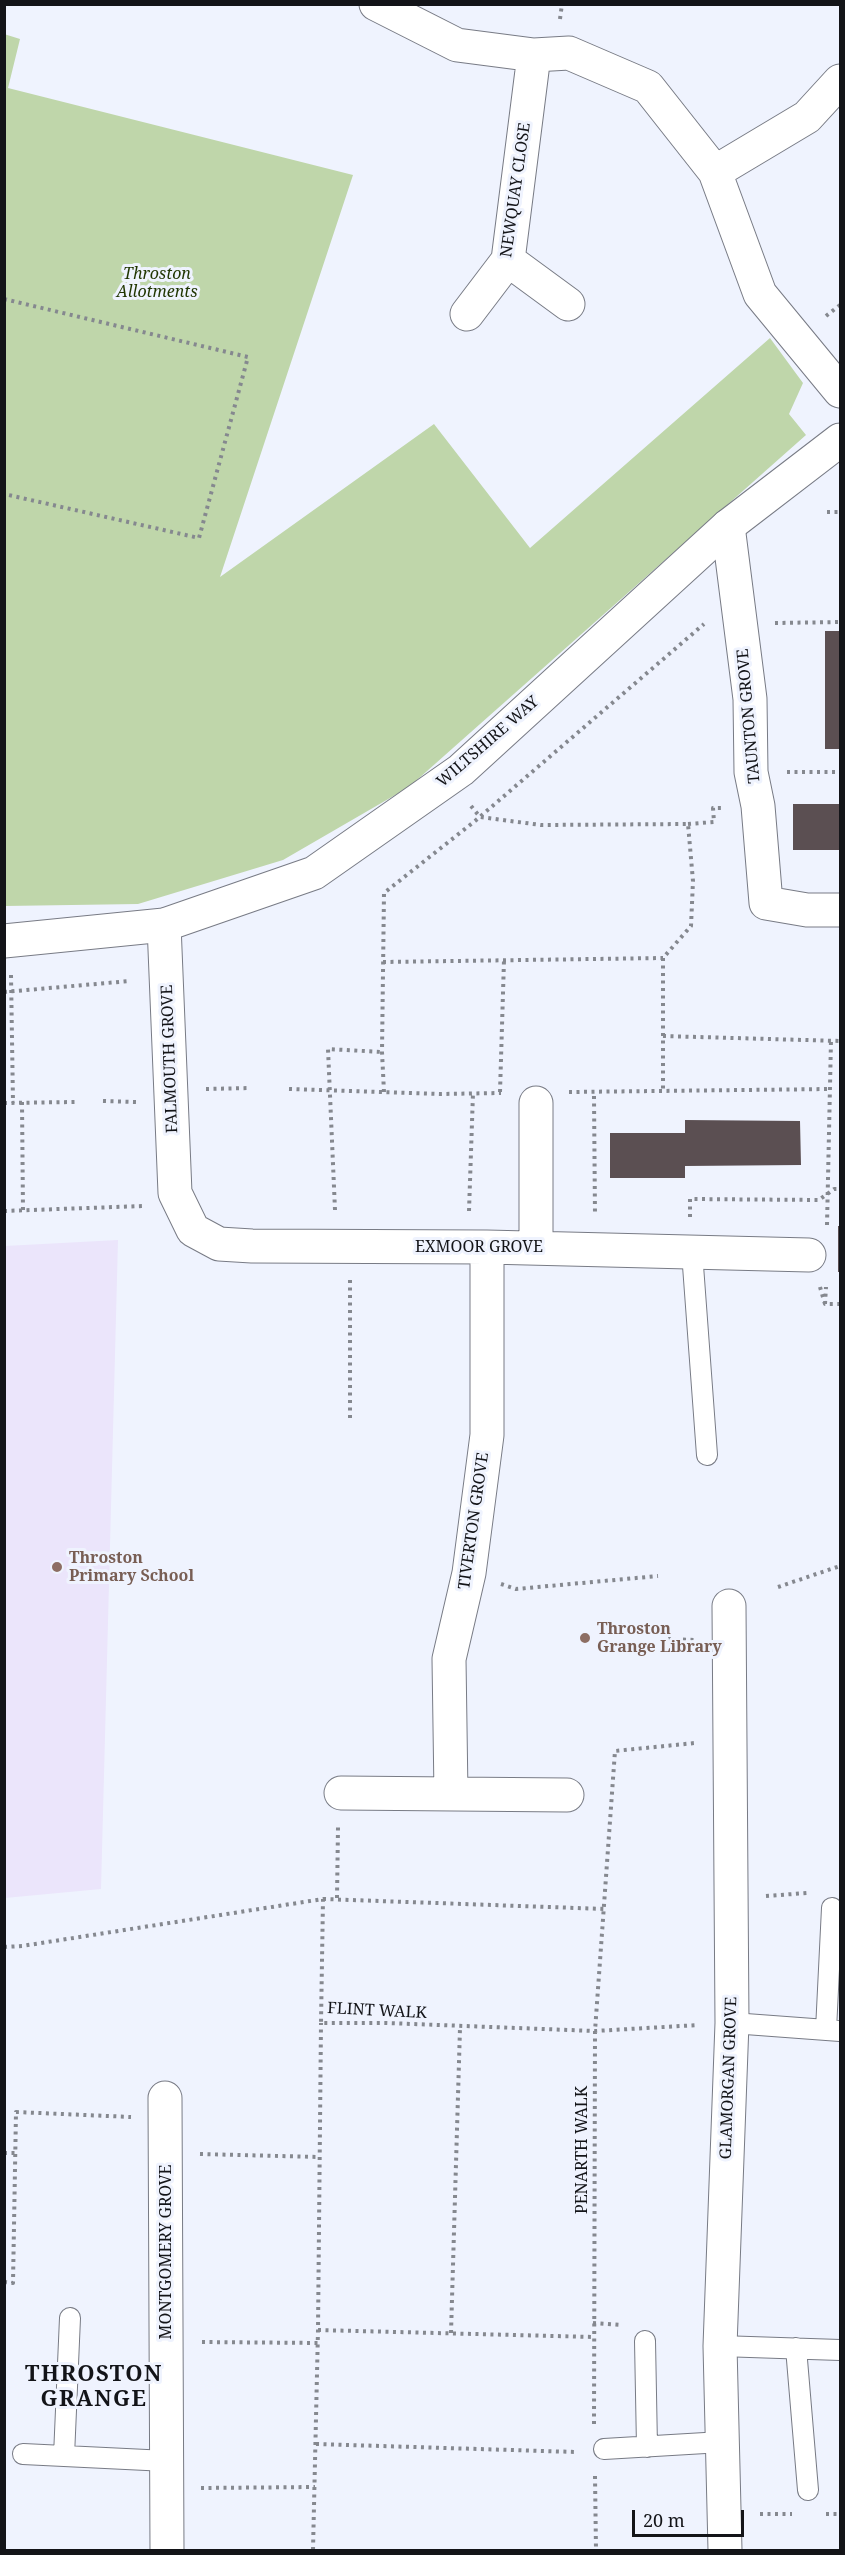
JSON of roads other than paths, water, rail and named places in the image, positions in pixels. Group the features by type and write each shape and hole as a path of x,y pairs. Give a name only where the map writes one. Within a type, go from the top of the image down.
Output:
{"street":[{"path":"376,4 457,45 534,55 569,53 648,87 715,172 760,294 840,391"},
{"name":"NEWQUAY CLOSE","path":"467,314 508,260 534,55"},
{"path":"715,172 807,117 840,81"},
{"path":"508,260 568,304"},
{"name":"WILTSHIRE WAY","path":"7,940 164,925 314,873 461,770 728,526 840,440"},
{"name":"TAUNTON GROVE","path":"728,526 750,699 751,772 758,806 766,903 807,910 840,910"},
{"name":"FALMOUTH GROVE","path":"164,925 178,1198"},
{"path":"535,1096 536,1248"},
{"name":"EXMOOR GROVE","path":"178,1198 193,1230 219,1244 692,1252 817,1269"},
{"name":"TIVERTON GROVE","path":"452,1794 449,1659 469,1573 487,1435 475,1247"},
{"name":"GLAMORGAN GROVE","path":"726,2550 720,2346 732,2023 729,1606"},
{"path":"340,1804 452,1794 567,1795"},
{"name":"MONTGOMERY GROVE","path":"165,2109 167,2550"}],"lane":[{"path":"692,1252 707,1455"},
{"path":"732,2023 833,2030 832,1908"},
{"path":"64,2456 70,2318"},
{"path":"645,2341 647,2446"},
{"path":"720,2346 840,2350"},
{"path":"796,2348 808,2490"},
{"path":"604,2449 722,2442"},
{"path":"23,2454 64,2456 167,2474"}],"place":[{"name":"Throston Primary School","path":"57,1567"},
{"name":"Throston Grange Library","path":"585,1638"}],"district":[{"name":"THROSTON GRANGE","path":"94,2388"}],"park label":[{"name":"Throston Allotments","path":"157,283"}]}
